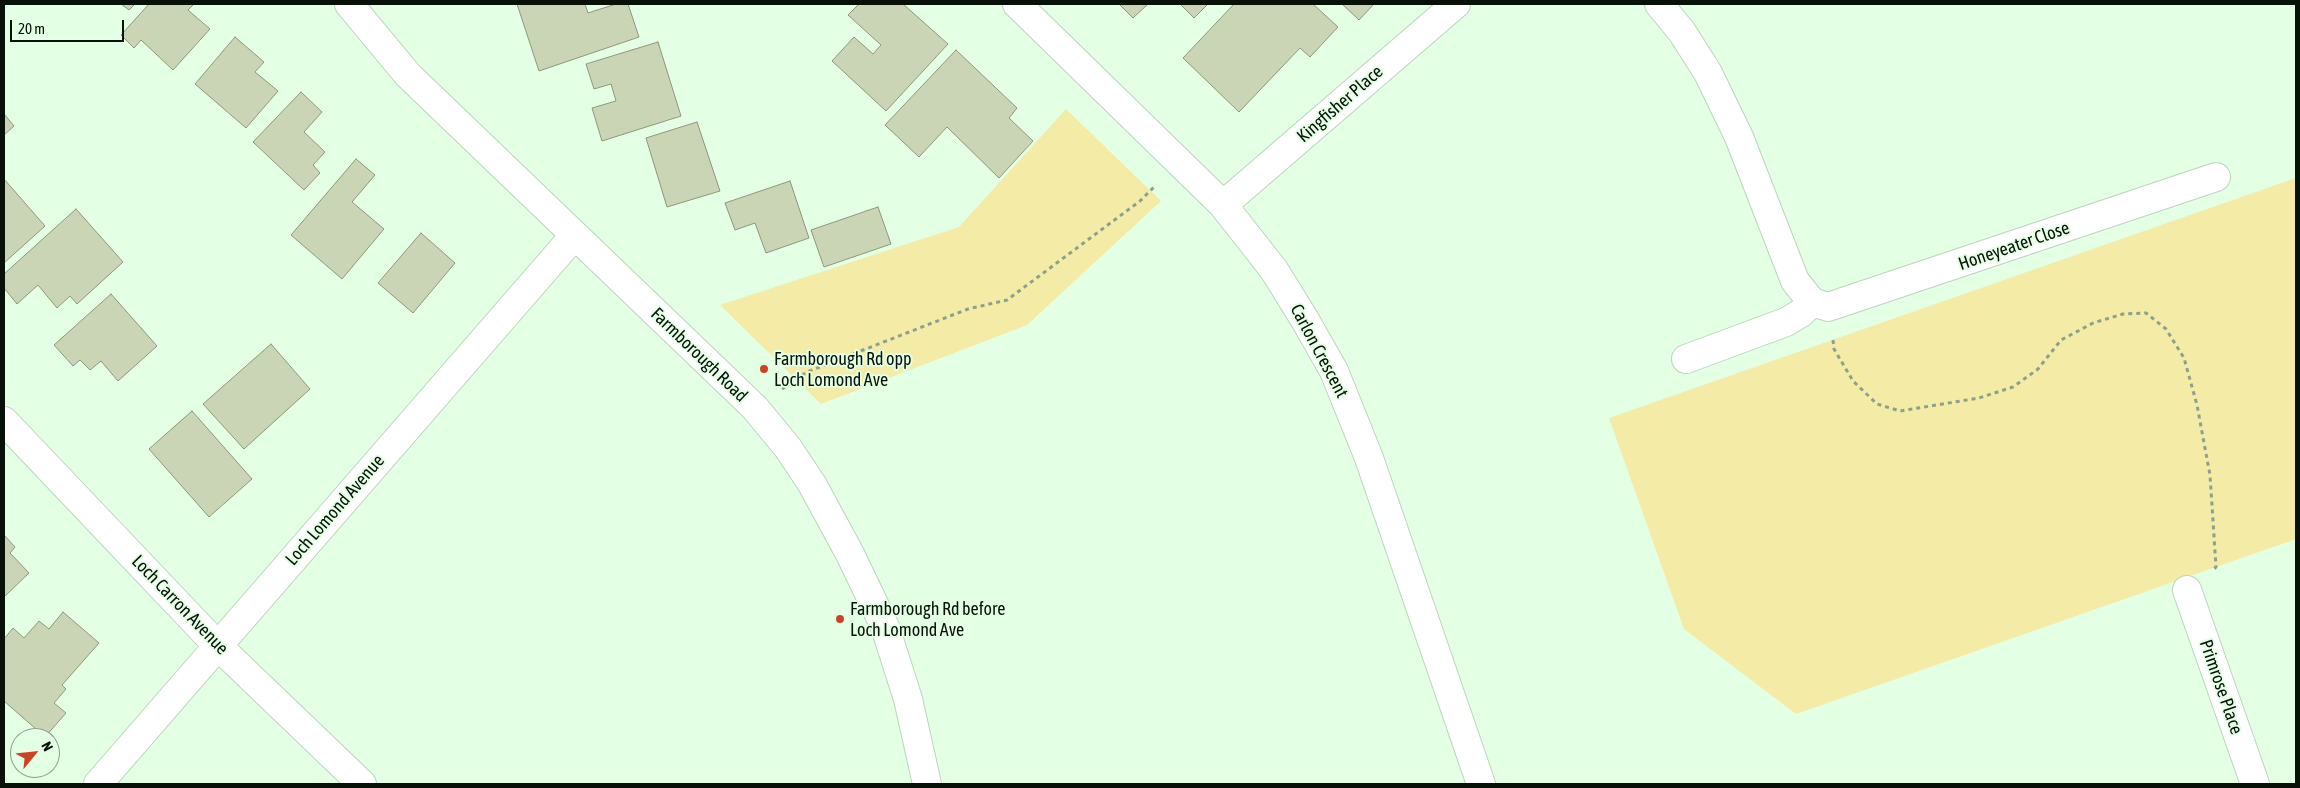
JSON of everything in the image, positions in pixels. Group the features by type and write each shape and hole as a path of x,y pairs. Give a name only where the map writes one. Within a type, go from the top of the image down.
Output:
{"street":[{"name":"Farmborough Road","path":"349,4 408,75 755,408 788,448 812,484 869,590 886,627 908,699 927,784"},
{"name":"Carlon Crescent","path":"1017,4 1223,205 1274,270 1334,371 1369,458 1481,784"},
{"name":"Kingfisher Place","path":"1223,205 1456,4"},
{"path":"1659,4 1682,32 1708,73 1739,137 1795,281 1820,304"},
{"name":"Honeyeater Close","path":"1686,359 1786,322 1820,304 2216,177"},
{"name":"Loch Lomond Avenue","path":"98,784 574,236"},
{"name":"Loch Carron Avenue","path":"4,421 218,645 362,784"},
{"name":"Primrose Place","path":"2187,590 2255,784"}],"path":[{"path":"755,408 807,372 968,309 1007,300 1140,201 1179,162"},
{"path":"1820,304 1834,349 1853,381 1877,404 1900,411 1979,398 2013,387 2038,369 2062,340 2093,323 2123,314 2146,313 2166,329 2184,358 2197,405 2210,475 2216,567 2187,590"}],"shaded area":[{"path":"1066,109 1161,201 1027,325 821,404 720,305 959,227"},
{"path":"2296,178 2296,539 1796,714 1684,629 1609,418"}],"building":[{"path":"121,4 135,4 129,10"},
{"path":"149,4 194,4 188,10 210,29 173,70 141,40 134,48 121,35"},
{"path":"517,4 585,4 588,13 616,4 628,4 639,37 539,71"},
{"path":"859,4 903,4 948,44 886,111 832,61 854,37 873,54 881,45 848,15"},
{"path":"1119,4 1148,4 1133,18"},
{"path":"1180,4 1208,4 1194,18"},
{"path":"1234,4 1313,4 1338,27 1310,57 1300,48 1239,112 1183,58"},
{"path":"1342,4 1374,4 1359,20"},
{"path":"235,37 264,62 255,72 278,91 246,128 195,84"},
{"path":"658,42 681,116 602,141 592,108 616,101 611,84 594,89 586,64"},
{"path":"956,50 1017,108 1009,118 1033,141 999,178 947,127 919,157 885,125"},
{"path":"301,92 322,112 304,132 325,152 313,165 320,173 304,190 253,142"},
{"path":"4,114 14,126 4,135"},
{"path":"697,122 720,191 667,207 646,138"},
{"path":"356,159 375,175 352,202 384,229 342,279 291,235"},
{"path":"4,179 45,226 4,263"},
{"path":"790,181 809,238 766,253 755,223 735,230 725,203"},
{"path":"878,207 891,244 824,267 811,230"},
{"path":"76,209 123,262 77,304 70,296 57,308 38,285 17,304 4,288 4,274"},
{"path":"421,233 455,263 413,313 378,283"},
{"path":"111,294 157,346 118,381 101,361 90,370 80,360 73,366 54,345"},
{"path":"271,344 310,389 244,449 203,404"},
{"path":"192,411 252,479 209,517 149,449"},
{"path":"4,535 15,547 10,553 29,573 4,597"},
{"path":"63,612 99,643 62,685 66,689 54,703 66,713 53,728 35,728 4,701 4,639 13,628 24,638 39,621 49,629"}],"place":[{"name":"Farmborough Rd opp Loch Lomond Ave","path":"764,369"},
{"name":"Farmborough Rd before Loch Lomond Ave","path":"840,619"}]}
